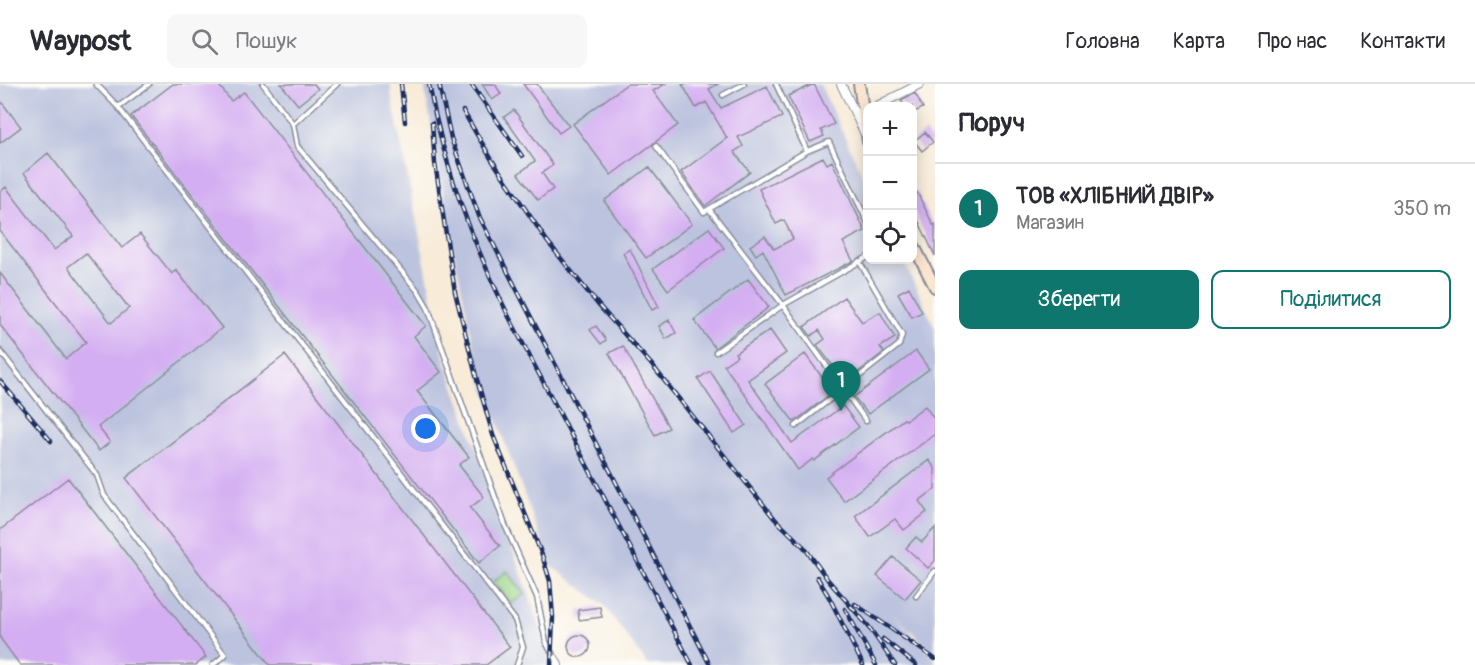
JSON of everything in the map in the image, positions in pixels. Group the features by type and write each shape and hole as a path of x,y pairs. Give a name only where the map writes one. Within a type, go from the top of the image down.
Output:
{"main road":[{"path":"860,84 864,102"},
{"path":"917,252 935,287"}],"street":[{"path":"841,84 863,131"},
{"path":"885,102 920,84"}],"lane":[{"path":"96,84 118,107 514,620 523,647 517,665"},
{"path":"118,107 149,84"},
{"path":"263,84 293,124 297,146 418,291 428,308 505,525 537,597 546,642 556,662"},
{"path":"293,124 337,84"},
{"path":"723,95 744,84"},
{"path":"776,84 807,151"},
{"path":"656,146 704,213 807,151 829,142 863,214"},
{"path":"710,209 783,305 866,421"},
{"path":"716,352 783,305 863,259"},
{"path":"796,426 898,345 902,335 859,261"},
{"path":"0,351 98,475 104,495 225,655 213,665"},
{"path":"916,596 935,571"}],"shaded area":[{"path":"0,84 391,84 444,358 554,665 0,665"},
{"path":"424,84 820,84 863,176 863,264 905,264 935,328 935,654 891,612 935,659 935,665 648,665 603,604 551,566 480,376 451,238"}],"green space":[{"path":"507,571 525,594 511,604 494,581"}],"building":[{"path":"173,84 218,84 231,101 244,92 426,326 414,336 441,372 417,391 469,457 459,465 484,497 470,508 500,546 479,563 131,116"},
{"path":"281,84 314,84 318,89 298,105"},
{"path":"482,84 495,84 501,94 492,100"},
{"path":"523,84 537,84 569,126 559,133"},
{"path":"627,84 665,84 653,91 678,125 611,175 573,124"},
{"path":"682,84 718,84 709,89 721,108 767,86 782,117 738,137 743,146 734,152 750,172 705,206 681,172 727,138 706,102 696,108"},
{"path":"814,84 834,124 821,130 824,136 810,142 788,96"},
{"path":"915,93 923,108 917,111 917,102 902,102 901,100"},
{"path":"0,100 21,127 0,143"},
{"path":"514,110 553,165 542,173 553,189 538,200 518,174 535,161 504,117"},
{"path":"925,132 933,142 922,151 917,145 917,139"},
{"path":"48,153 122,248 140,234 172,274 176,270 222,328 98,427 110,442 99,451 0,325 0,273 66,359 86,342 0,231 0,192 6,187 54,250 73,236 24,173","holes":["86,253 129,308 111,323 68,267"]},
{"path":"823,157 827,164 832,161 863,227 863,232 843,242 853,261 786,295 763,250 756,255 750,246 765,236 774,249 793,239 784,220 776,224 759,189"},
{"path":"649,167 692,224 646,258 604,201"},
{"path":"917,192 933,225 935,224 935,256 917,218"},
{"path":"709,228 724,248 668,290 653,269"},
{"path":"630,249 659,307 652,310 623,253"},
{"path":"748,279 769,307 715,348 694,320"},
{"path":"909,287 922,312 912,317 898,293"},
{"path":"844,297 862,322 880,312 895,338 880,347 884,352 845,382 817,345 825,339 819,330 811,336 804,327"},
{"path":"669,320 676,333 666,339 659,326"},
{"path":"596,326 606,340 601,344 590,330"},
{"path":"770,330 786,353 748,380 792,443 843,406 859,427 814,461 813,459 798,470 724,365 737,356 735,353"},
{"path":"623,346 669,428 655,435 609,353"},
{"path":"916,351 929,369 868,414 854,397"},
{"path":"805,354 833,392 794,422 765,384"},
{"path":"285,355 510,647 486,665 270,665 126,478"},
{"path":"710,371 746,425 734,433 698,379"},
{"path":"925,406 935,420 935,434 844,501 826,477"},
{"path":"929,460 935,468 935,489 919,501 927,512 904,530 895,519 870,537 855,516"},
{"path":"68,478 206,657 196,665 20,665 0,638 0,530"},
{"path":"935,528 935,561 928,568 906,548 916,537 922,542"},
{"path":"893,557 921,580 905,599 877,576"},
{"path":"600,607 602,617 579,620 578,610"},
{"path":"575,635 583,635 590,642 590,650 583,657 575,657 568,650 568,642"}],"railway":[{"path":"401,84 405,122"},
{"path":"429,84 451,175 471,232 496,289 692,665"},
{"path":"439,84 451,138 479,216 710,665"},
{"path":"471,84 522,156"},
{"path":"463,111 492,160 547,241 600,307 651,364 775,519 804,547 828,580 869,627 895,665"},
{"path":"432,123 435,163 455,292 476,376 493,435 542,555 550,581 553,617 551,665"},
{"path":"0,381 51,441"},
{"path":"817,577 863,665"},
{"path":"855,604 935,659"},
{"path":"845,609 876,665"},
{"path":"883,639 916,665"}],"place":[{"name":"ТОВ «ХЛІБНИЙ ДВІР»","path":"841,411"}]}
